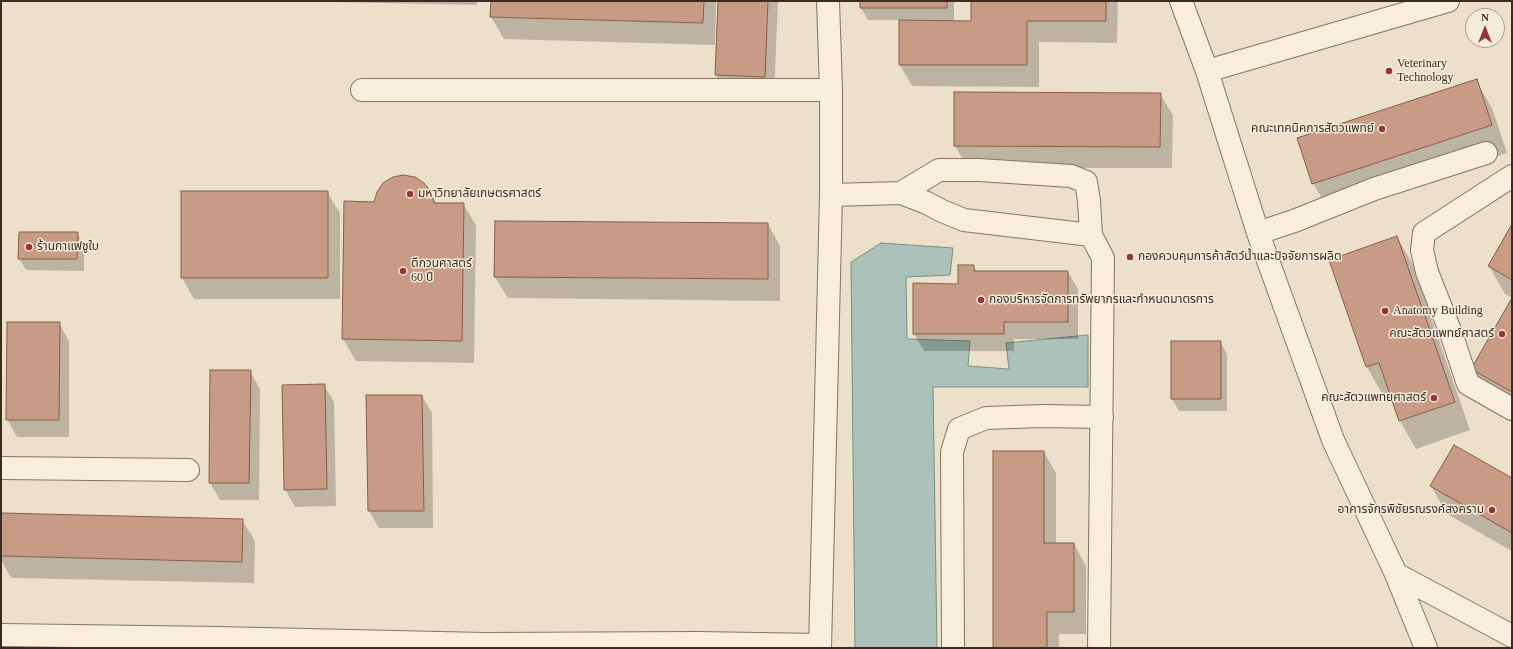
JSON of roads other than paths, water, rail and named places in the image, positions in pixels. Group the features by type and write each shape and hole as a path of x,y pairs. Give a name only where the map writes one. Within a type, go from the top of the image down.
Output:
{"lane":[{"path":"1,635 226,638 484,646 820,647 831,195 831,90 828,1"},
{"path":"1181,1 1207,71 1258,233 1333,440 1396,574 1426,648"},
{"path":"1207,71 1448,1"},
{"path":"362,90 831,90"},
{"path":"1258,233 1294,221 1374,190 1486,152"},
{"path":"900,193 939,170 979,170 1071,176 1086,182 1091,234 1103,258 1099,648"},
{"path":"1512,176 1424,233 1422,250 1427,272 1451,333 1468,384 1512,409"},
{"path":"831,195 900,193 928,203 942,211 964,220 1091,234"},
{"path":"953,648 952,452 959,429 986,418 1042,416 1102,417"},
{"path":"1,468 188,470"},
{"path":"1396,574 1512,636"}],"water":[{"path":"881,243 953,248 950,275 906,277 907,339 970,341 968,366 1009,369 1006,343 1088,335 1088,387 933,387 937,648 855,648 851,262"}],"place":[{"name":"Veterinary Technology","path":"1389,71"},
{"name":"คณะเทคนิคการสัตวแพทย์","path":"1382,129"},
{"name":"มหาวิทยาลัยเกษตรศาสตร์","path":"410,194"},
{"name":"ร้านกาแฟชูใบ","path":"29,247"},
{"name":"กองควบคุมการค้าสัตว์น้ำและปัจจัยการผลิต","path":"1130,257"},
{"name":"ตึกวนศาสตร์ 60 ปี","path":"403,271"},
{"name":"กองบริหารจัดการทรัพยากรและกำหนดมาตรการ","path":"981,300"},
{"name":"Anatomy Building","path":"1385,311"},
{"name":"คณะสัตวแพทย์ศาสตร์","path":"1502,334"},
{"name":"คณะสัตวแพทยศาสตร์","path":"1434,398"},
{"name":"อาคารจักรพิชัยรณรงค์สงคราม","path":"1492,510"}]}
